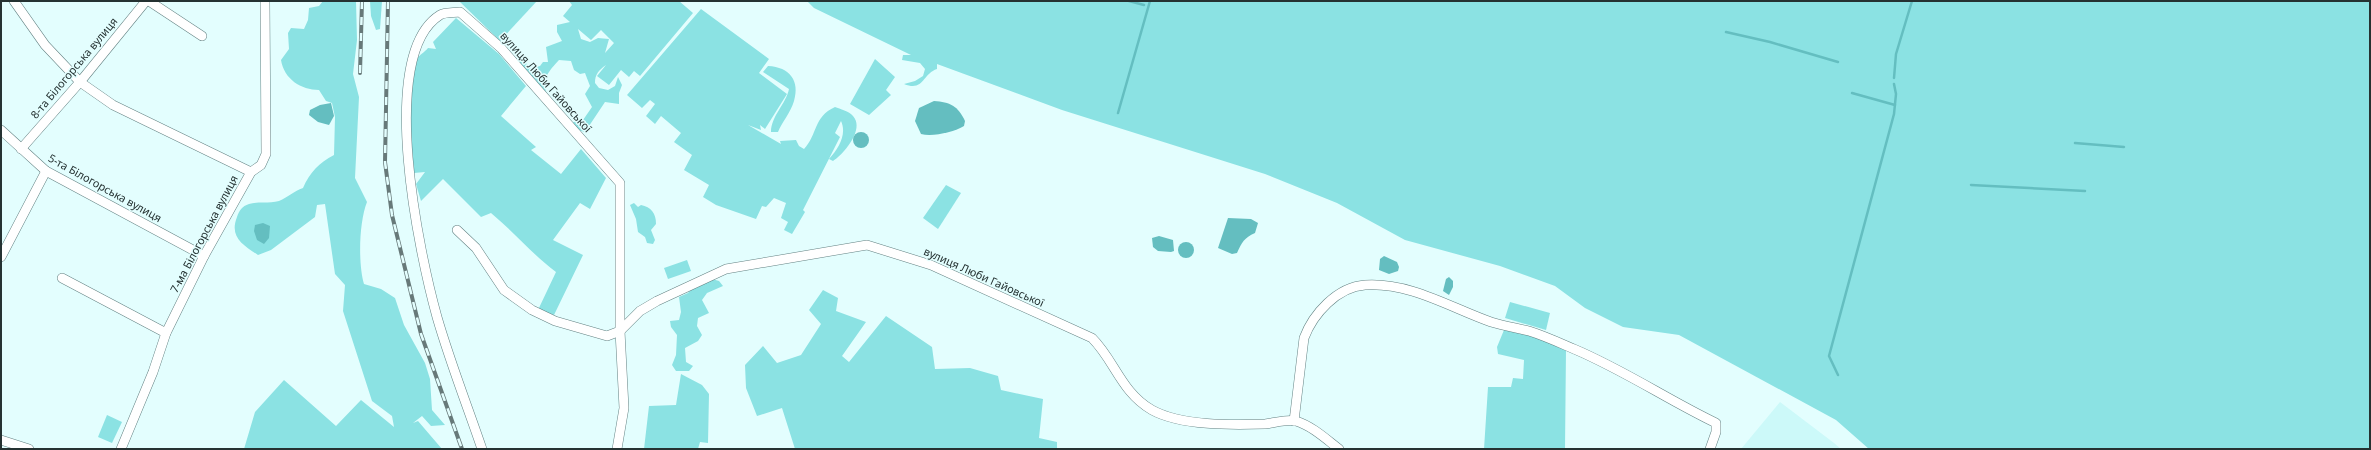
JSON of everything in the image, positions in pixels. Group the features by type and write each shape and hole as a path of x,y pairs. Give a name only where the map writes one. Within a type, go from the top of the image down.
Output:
{"street":[{"path":"14,1 45,45 80,82 119,108 251,172"},
{"name":"8-та Білогорська вулиця","path":"21,150 80,82 146,1"},
{"path":"149,1 202,36"},
{"name":"7-ма Білогорська вулиця","path":"121,449 153,372 166,333 204,256 251,172 261,165 266,154 264,1"},
{"name":"вулиця Люби Гайовської","path":"482,449 437,317 423,259 406,151 406,109 415,47 430,23 441,14 460,12 501,48 620,183 620,331 624,408 616,449"},
{"name":"5-та Білогорська вулиця","path":"1,130 21,150 46,171 204,256"},
{"path":"1,257 4,244 46,171"},
{"path":"457,230 476,248 504,290 532,310 555,321 607,336 620,331"},
{"name":"вулиця Люби Гайовської","path":"620,331 640,312 657,301 726,269 867,245 931,265 1092,338 1100,346 1127,390 1152,410 1178,419 1224,424 1294,421 1315,431 1339,449"},
{"path":"62,278 166,333"},
{"path":"1294,421 1306,332 1320,311 1345,292 1364,285 1398,288 1431,297 1490,321 1539,334 1576,349 1642,381 1677,404 1716,423 1716,432 1710,449"},
{"path":"1,440 29,449"}],"shaded area":[{"path":"323,1 356,1 357,40 353,74 359,97 355,178 367,202 362,220 360,243 361,266 364,284 381,289 395,298 404,325 425,363 430,379 432,410 445,425 431,426 422,416 413,423 418,421 442,449 244,449 255,412 284,380 336,426 361,400 394,427 392,416 372,401 343,311 345,285 335,274 325,204 317,205 315,217 271,250 258,255 247,248 239,240 235,230 238,215 244,206 252,203 279,201 303,188 316,168 334,155 335,117 332,103 326,101 319,90 306,88 294,82 286,73 281,60 289,49 288,33 291,28 304,29 308,20 309,8 319,6"},
{"path":"370,1 382,1 380,29 376,30 371,16"},
{"path":"459,1 537,1 500,41"},
{"path":"569,1 679,1 693,13 640,76 634,71 629,77 621,70 609,85 597,76 606,65 599,71 596,77 595,83 599,88 608,90 615,86 618,77 622,85 619,93 619,104 605,102 585,132 578,130 570,123 583,120 592,107 585,94 590,86 585,73 580,74 574,70 571,61 559,60 547,76 545,89 547,94 521,70 518,55 523,54 524,61 531,68 540,66 543,62 548,62 546,47 562,41 557,32 557,25 570,22 563,16 572,5","holes":["578,29 591,40 601,30 614,43 605,53 609,39 598,38 590,42 581,39"]},
{"path":"807,1 2370,1 2370,449 1869,449 1836,420 1679,335 1623,327 1585,308 1555,286 1500,266 1405,240 1337,203 1265,174 1062,110 937,64 937,69 932,71 919,84 911,86 904,84 915,81 923,76 925,69 920,63 902,60 903,55 911,55 814,8"},
{"path":"701,9 769,59 759,73 787,94 765,129 760,125 761,130 748,125 781,144 780,141 796,140 799,146 804,149 812,138 819,121 828,111 835,107 849,113 856,121 855,134 852,141 838,158 833,161 829,159 841,141 843,126 841,121 835,133 840,137 803,210 805,212 792,234 784,230 788,222 781,218 786,203 774,198 766,207 762,206 756,219 716,205 703,197 709,185 684,170 692,155 674,142 681,133 661,116 655,124 646,116 655,104 650,100 642,108 627,95"},
{"path":"456,18 499,54 526,86 501,116 536,147 531,150 561,174 581,149 606,178 590,209 580,203 553,240 583,255 554,315 538,310 556,272 491,213 481,217 443,179 421,201 416,184 425,172 414,173 408,146 406,116 409,85 412,71 417,59 428,48 436,49 433,42"},
{"path":"875,59 895,77 886,90 891,95 869,115 850,104"},
{"path":"768,66 776,67 787,72 792,76 796,87 793,105 778,132 771,132 773,121 785,100 789,89 763,72"},
{"path":"934,101 945,102 956,108 965,121 964,126 943,133 931,135 921,134 915,121 919,108"},
{"path":"331,103 334,116 329,125 318,122 309,115 310,110 320,105"},
{"path":"861,132 868,137 869,140 864,147 861,148 854,143 853,140 858,133"},
{"path":"946,185 961,193 938,229 923,218"},
{"path":"634,203 638,207 641,205 648,207 654,214 656,224 651,230 655,240 653,244 647,243 645,237 638,232 636,219 630,205"},
{"path":"1228,218 1251,219 1258,223 1255,233 1244,241 1237,253 1232,254 1218,248"},
{"path":"263,223 270,226 269,238 264,244 257,240 254,231 255,225"},
{"path":"1159,236 1173,240 1174,251 1158,251 1153,247 1152,238"},
{"path":"1183,242 1189,242 1194,247 1192,256 1189,258 1183,258 1178,253 1178,247"},
{"path":"1384,256 1397,262 1399,267 1398,271 1389,274 1379,270 1380,259"},
{"path":"687,260 691,271 668,279 664,268"},
{"path":"1449,277 1453,281 1453,287 1449,295 1443,291 1446,279"},
{"path":"712,279 719,281 723,286 707,293 702,300 709,313 698,318 697,326 702,335 698,341 685,348 686,362 693,366 689,371 676,371 672,365 676,355 677,335 671,327 670,321 679,320 681,312 679,297 688,293 694,286"},
{"path":"823,290 838,298 836,311 866,322 842,356 849,362 886,316 932,347 935,369 970,368 998,376 1001,390 1043,399 1039,438 1057,442 1057,449 795,449 782,408 757,416 746,388 745,365 763,346 777,363 801,355 821,324 809,310"},
{"path":"1510,302 1550,313 1546,330 1505,318"},
{"path":"1504,330 1536,337 1566,349 1565,449 1484,449 1488,387 1511,387 1513,378 1523,379 1524,360 1498,354 1497,347"},
{"path":"681,374 702,385 709,394 708,443 700,442 698,449 644,449 649,406 676,405"},
{"path":"1780,402 1834,443 1841,449 1741,449"},
{"path":"107,415 122,422 112,443 98,437"}],"waterway":[{"path":"1129,1 1144,5"},
{"path":"1118,113 1150,1"},
{"path":"1894,78 1896,54 1912,1"},
{"path":"1726,32 1770,42 1838,62"},
{"path":"1838,375 1829,356 1894,114 1896,94 1894,84"},
{"path":"1852,93 1895,105"},
{"path":"2075,143 2124,147"},
{"path":"1971,185 2085,191"}],"railway":[{"path":"360,73 362,1"},
{"path":"388,1 385,162 392,215 421,334 462,449"}]}
